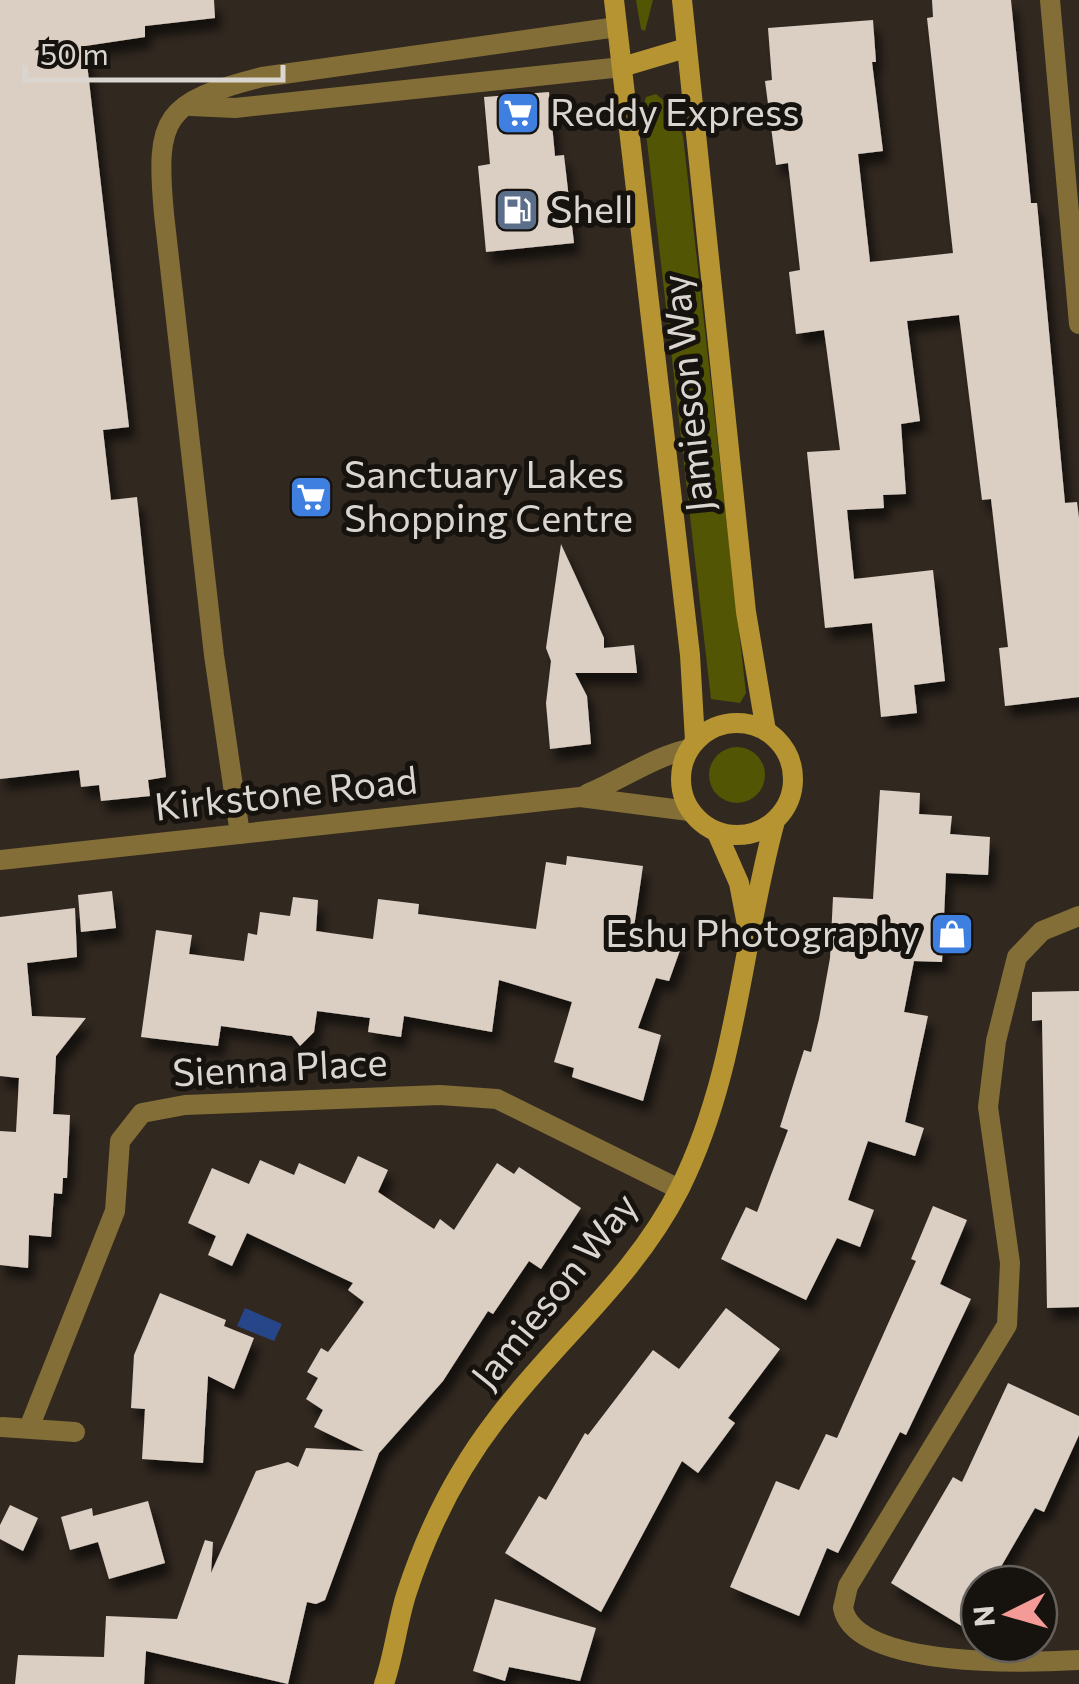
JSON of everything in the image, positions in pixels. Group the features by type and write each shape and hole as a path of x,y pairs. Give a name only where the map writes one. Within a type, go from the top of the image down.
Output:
{"street":[{"name":"Jamieson Way","path":"614,0 690,655 692,745 680,780 690,810 717,833 740,883 749,937"},
{"name":"Jamieson Way","path":"386,1682 421,1552 466,1465 528,1380 617,1283 654,1234 679,1189 723,1080 775,821 786,808 793,773 779,742 766,731 746,612 682,0"},
{"path":"1050,0 1079,324"},
{"path":"240,834 214,655 160,169 165,126 212,90 262,77 617,26"},
{"path":"191,106 235,108 622,67 686,48"},
{"path":"692,745 729,723 766,731"},
{"name":"Kirkstone Road","path":"580,797 641,772 663,756 692,745"},
{"name":"Kirkstone Road","path":"0,860 580,797 690,810"},
{"path":"717,833 748,835 775,821"},
{"path":"1079,916 1042,930 1016,957 993,1055 988,1107 1012,1282 1008,1325 848,1586 843,1608 851,1628 878,1645 958,1658 1079,1660"},
{"name":"Sienna Place","path":"30,1428 115,1211 120,1141 142,1114 185,1105 440,1094 497,1099 679,1189"},
{"path":"2,1427 75,1432"}],"shaded area":[{"path":"636,0 653,0 645,31 641,29"},
{"path":"656,94 674,109 683,136 746,693 740,703 711,699 643,107 646,97"},
{"path":"737,747 757,755 765,775 757,795 737,803 717,795 709,775 717,755"}],"water":[{"path":"245,1308 282,1324 274,1341 237,1326"}],"building":[{"path":"0,0 214,0 215,18 145,26 145,37 85,46 129,427 103,430 111,500 137,497 166,777 148,780 150,796 101,801 99,785 81,787 79,770 0,779"},
{"path":"932,0 1011,0 1031,203 1037,203 1065,503 1077,502 1079,518 1079,697 1005,706 999,648 1008,647 991,499 982,500 959,315 907,321 920,421 901,424 906,494 883,495 884,508 847,510 854,579 933,570 945,681 914,685 917,713 881,717 872,623 825,628 807,452 840,450 824,330 796,334 789,272 800,270 788,163 776,165 765,81 772,80 768,28 873,20 876,62 872,62 883,151 858,154 870,262 953,253 927,18 933,17"},
{"path":"549,92 555,156 564,155 574,243 486,252 478,166 490,164 484,97"},
{"path":"561,544 604,638 604,648 634,645 637,673 575,673 587,696 591,744 550,749 546,703 551,661 546,648"},
{"path":"880,790 920,793 919,814 952,816 950,834 990,837 988,875 946,873 942,962 914,961 904,1012 928,1016 905,1122 924,1128 915,1156 868,1141 848,1200 874,1210 860,1247 837,1238 806,1300 721,1259 746,1207 757,1212 788,1130 780,1127 804,1050 811,1052 819,1019 830,958 833,897 873,899"},
{"path":"567,856 643,866 633,934 683,942 669,981 656,978 638,1028 661,1035 643,1101 572,1077 574,1068 554,1062 572,1002 499,980 492,1032 404,1016 401,1037 368,1032 370,1018 317,1011 314,1032 300,1046 292,1036 221,1026 218,1046 141,1037 156,930 192,935 189,954 244,961 248,933 257,935 260,912 290,916 293,897 318,900 316,931 373,939 378,899 419,904 418,914 536,929 546,862 566,865"},
{"path":"112,891 116,928 81,932 78,895"},
{"path":"75,908 77,957 27,963 32,1016 86,1018 56,1056 53,1114 70,1115 67,1178 63,1178 62,1194 54,1193 51,1237 29,1235 28,1268 0,1265 0,1131 16,1132 19,1078 0,1076 0,917"},
{"path":"1079,991 1079,1307 1047,1308 1042,1020 1032,1021 1032,992"},
{"path":"358,1156 388,1170 378,1192 434,1229 440,1219 454,1230 497,1163 514,1174 519,1167 581,1208 541,1269 529,1261 493,1314 488,1311 443,1381 379,1453 325,1600 307,1602 288,1684 146,1651 144,1684 15,1684 18,1655 104,1657 106,1616 177,1619 205,1540 213,1542 211,1573 256,1471 288,1462 298,1467 306,1448 364,1451 314,1427 323,1410 306,1399 318,1378 307,1372 321,1348 328,1352 364,1302 348,1290 353,1283 247,1233 232,1266 208,1255 216,1236 188,1223 212,1168 249,1184 260,1160 294,1175 299,1163 345,1184"},
{"path":"933,1206 967,1220 940,1284 971,1299 906,1435 900,1432 838,1553 827,1548 799,1616 730,1587 776,1481 799,1490 826,1434 837,1438 916,1261 911,1259"},
{"path":"160,1293 226,1320 224,1326 254,1338 234,1389 208,1376 203,1463 142,1459 145,1409 131,1408 134,1355"},
{"path":"726,1308 780,1349 728,1418 735,1423 698,1473 682,1461 601,1612 505,1553 539,1496 546,1500 585,1433 588,1435 653,1350 679,1369"},
{"path":"1008,1383 1079,1416 1079,1435 1044,1512 1035,1508 1003,1564 959,1564 959,1624 891,1583 953,1477 962,1482"},
{"path":"148,1501 165,1563 109,1579 98,1542 70,1550 61,1517 92,1508 93,1516"},
{"path":"10,1505 38,1518 23,1551 0,1539 0,1525"},
{"path":"495,1599 596,1628 580,1681 509,1667 505,1681 473,1671"}],"place":[{"name":"Reddy Express","path":"518,113"},
{"name":"Shell","path":"517,210"},
{"name":"Sanctuary Lakes Shopping Centre","path":"311,497"},
{"name":"Eshu Photography","path":"952,934"}]}
